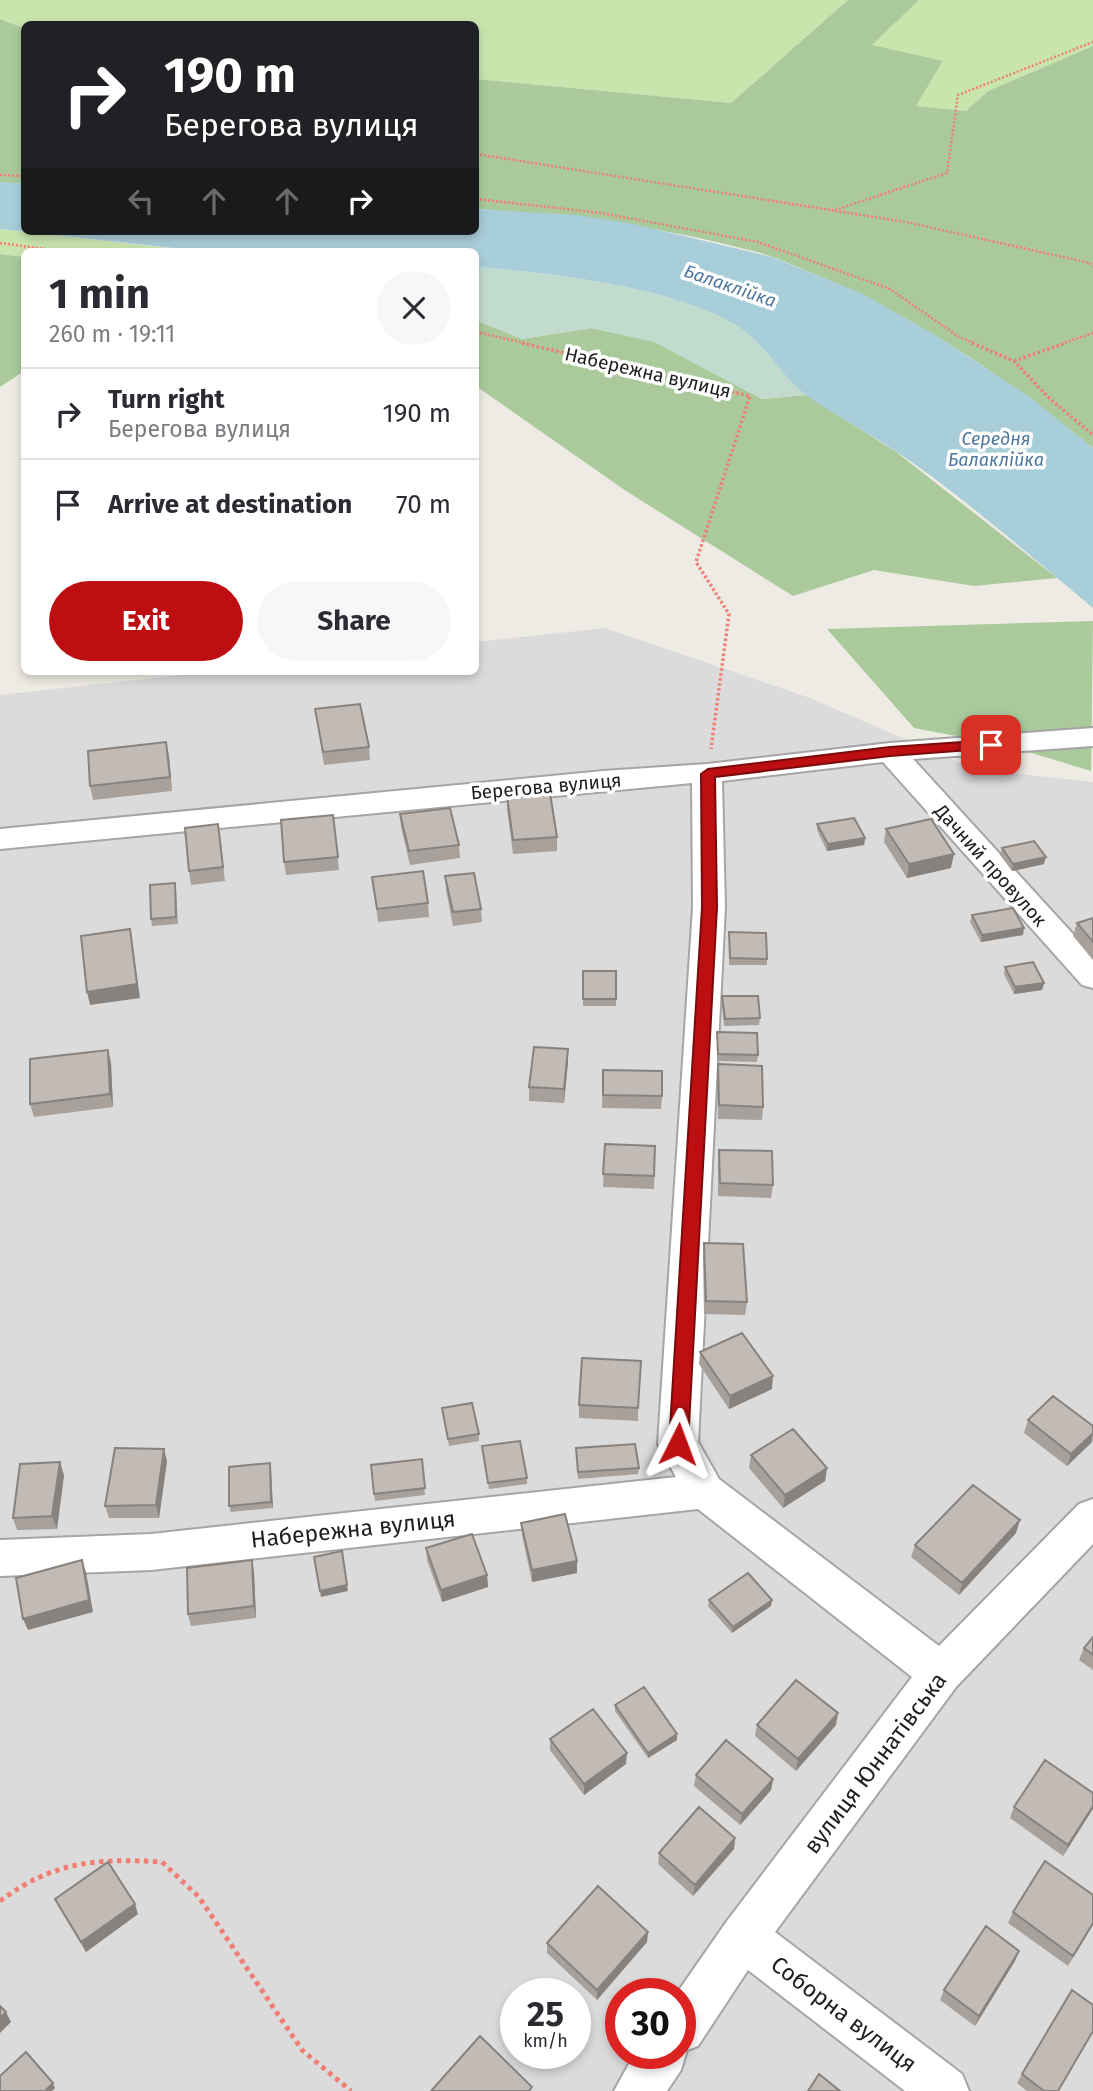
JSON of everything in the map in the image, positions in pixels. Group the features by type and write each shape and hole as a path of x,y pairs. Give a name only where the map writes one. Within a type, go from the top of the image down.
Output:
{"street":[{"name":"Берегова вулиця","path":"0,839 603,780 708,774 890,752 1093,737"},
{"name":"Дачний провулок","path":"890,752 1093,977"},
{"path":"708,774 709,907 678,1444 705,1491 941,1673"},
{"name":"Набережна вулиця","path":"0,1558 152,1552 705,1491"},
{"name":"вулиця Юннатівська","path":"696,2007 743,1937 941,1673 1093,1517"},
{"name":"Соборна вулиця","path":"743,1937 945,2091"},
{"path":"638,2091 653,2069"}],"path":[{"path":"834,211 947,173 958,95 1093,42"},
{"path":"479,154 906,222 1092,264"},
{"path":"0,174 21,176"},
{"path":"479,199 601,213 758,242 890,289 959,337 1014,361 1050,399 1093,435"},
{"path":"0,243 38,248"},
{"name":"Набережна вулиця","path":"479,333 750,396 696,562 729,614 708,774"},
{"path":"1014,361 1093,333"},
{"path":"0,1901 54,1867 107,1859 162,1861 199,1897 302,2050 351,2091"}],"shaded area":[{"path":"605,628 810,698 974,769 1093,782 1093,2091 0,2091 0,695 182,675 479,675 479,642"}],"green space":[{"path":"0,0 848,0 731,103 479,79 479,21 21,21 21,27 0,19"},
{"path":"848,0 919,0 872,45 943,61 916,106 966,111 988,91 1093,46 1093,448 1028,398 925,329 852,291 782,260 758,252 647,228 580,218 479,209 479,79 731,103"},
{"path":"919,0 1093,0 1093,46 988,91 966,111 915,106 943,62 871,46"},
{"path":"0,19 21,27 21,184 0,182"},
{"path":"0,229 21,231 21,235 53,235 168,248 21,248 21,257 0,254"},
{"path":"0,254 21,257 21,373 0,387"},
{"path":"479,267 615,285 654,293 720,316 752,337 806,395 762,399 654,342 591,328 522,339 479,321"},
{"path":"479,321 522,339 591,328 654,341 762,399 806,395 895,451 1057,578 974,586 874,570 793,596 626,491 479,388"},
{"path":"1093,621 1091,771 1009,746 914,728 827,629"}],"water":[{"name":"Середня Балаклійка","path":"0,182 21,184 21,231 0,229"},
{"name":"Середня Балаклійка","path":"479,209 576,215 629,223 772,257 863,294 935,335 1030,397 1093,448 1093,608 945,487 894,450 800,390 751,336 717,315 686,303 614,284 479,267 479,248 173,248 55,235 479,235"}],"building":[{"path":"360,704 369,747 323,752 315,709"},
{"path":"166,742 170,777 90,786 88,751"},
{"path":"550,793 557,837 513,840 507,796"},
{"path":"450,808 459,845 409,851 400,814"},
{"path":"333,815 338,857 284,862 281,820"},
{"path":"854,818 865,838 828,844 817,824"},
{"path":"931,819 954,854 909,864 886,829"},
{"path":"218,824 223,867 189,871 185,828"},
{"path":"1034,841 1046,857 1013,864 1002,848"},
{"path":"423,871 428,903 377,909 372,877"},
{"path":"474,873 481,909 453,912 445,876"},
{"path":"175,883 176,917 151,919 150,885"},
{"path":"1013,908 1024,928 982,935 972,915"},
{"path":"1093,918 1093,942 1077,923"},
{"path":"130,929 137,984 87,992 81,936"},
{"path":"729,932 766,933 767,959 730,958"},
{"path":"1033,962 1044,983 1015,987 1005,967"},
{"path":"583,971 616,971 616,999 583,999"},
{"path":"722,996 758,996 760,1018 725,1019"},
{"path":"717,1032 757,1033 758,1055 718,1054"},
{"path":"534,1047 568,1049 564,1089 529,1087"},
{"path":"108,1050 110,1094 30,1104 30,1059"},
{"path":"718,1064 762,1066 763,1107 719,1105"},
{"path":"603,1070 662,1071 662,1096 603,1095"},
{"path":"605,1144 655,1146 654,1176 603,1174"},
{"path":"719,1150 772,1151 773,1185 720,1183"},
{"path":"704,1243 743,1244 747,1302 706,1301"},
{"path":"742,1333 773,1376 730,1396 700,1352"},
{"path":"582,1358 641,1361 638,1408 579,1405"},
{"path":"1053,1396 1093,1426 1093,1433 1071,1454 1028,1420"},
{"path":"472,1403 479,1434 448,1439 442,1408"},
{"path":"793,1429 827,1468 785,1495 751,1455"},
{"path":"520,1441 527,1478 488,1483 482,1446"},
{"path":"635,1444 639,1468 578,1472 576,1448"},
{"path":"115,1448 164,1449 156,1505 105,1506"},
{"path":"422,1459 425,1488 374,1494 371,1465"},
{"path":"60,1462 52,1516 13,1518 20,1464"},
{"path":"270,1463 271,1502 229,1506 229,1467"},
{"path":"973,1485 1020,1520 962,1583 915,1545"},
{"path":"565,1514 577,1561 532,1570 521,1523"},
{"path":"472,1534 487,1575 441,1590 426,1548"},
{"path":"342,1551 347,1585 320,1591 314,1557"},
{"path":"82,1560 89,1600 23,1619 16,1578"},
{"path":"252,1560 254,1606 188,1614 187,1568"},
{"path":"748,1573 772,1600 733,1627 709,1600"},
{"path":"1093,1637 1093,1655 1084,1648"},
{"path":"796,1680 838,1713 798,1759 757,1725"},
{"path":"644,1687 677,1734 648,1753 615,1705"},
{"path":"593,1709 627,1753 584,1784 550,1739"},
{"path":"726,1740 773,1779 742,1814 696,1775"},
{"path":"1045,1760 1093,1793 1093,1806 1068,1845 1014,1807"},
{"path":"699,1807 735,1838 695,1885 659,1853"},
{"path":"1045,1861 1093,1895 1093,1923 1073,1956 1013,1912"},
{"path":"108,1862 135,1904 81,1942 55,1899"},
{"path":"598,1886 648,1932 597,1990 591,1984 591,1978 584,1978 547,1943"},
{"path":"986,1926 1019,1951 979,2016 944,1990"},
{"path":"1072,1990 1093,2005 1093,2031 1058,2091 1044,2091 1022,2074"},
{"path":"0,2006 6,2012 0,2018"},
{"path":"480,2036 500,2056 500,2069 514,2069 532,2087 529,2091 431,2091"},
{"path":"26,2052 53,2083 45,2091 0,2091 0,2076"},
{"path":"819,2074 840,2091 808,2091"}],"route":[{"path":"678,1444 709,907 708,774 890,752 991,745"}],"water label":[{"name":"Балаклійка","path":"730,286"}]}
